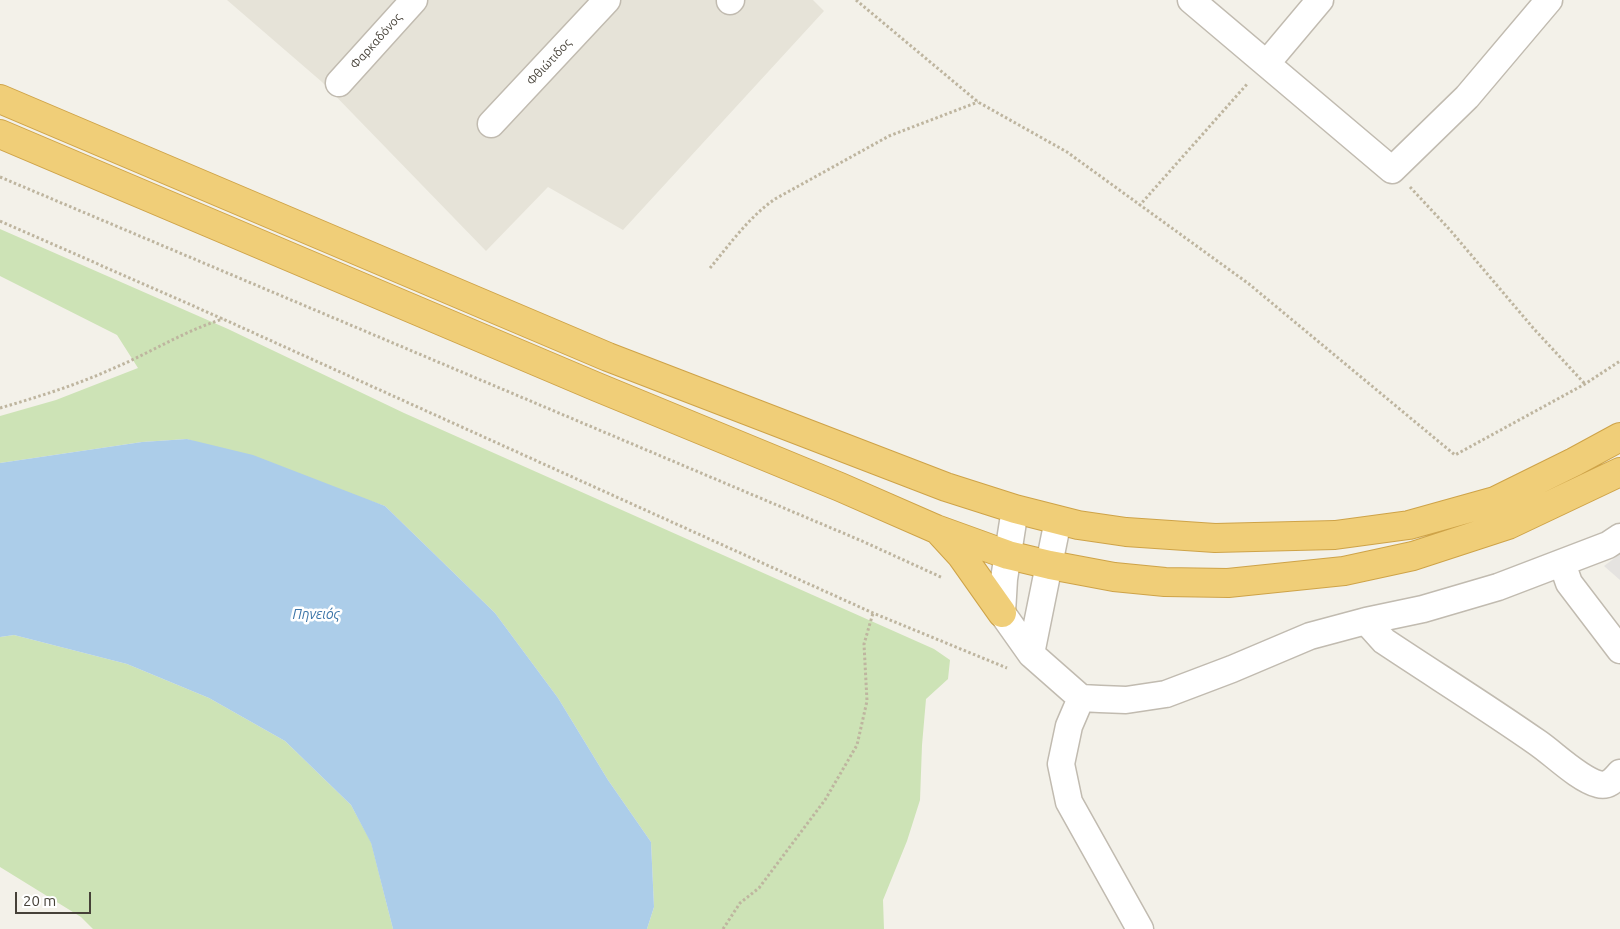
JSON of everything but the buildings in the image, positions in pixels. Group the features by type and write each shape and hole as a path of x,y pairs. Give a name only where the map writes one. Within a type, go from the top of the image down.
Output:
{"highway":[{"path":"0,99 608,357 946,487 1015,509 1058,520 1126,532 1215,538 1334,535 1409,525 1495,501 1620,437"},
{"path":"0,134 936,528 1008,555 1050,565 1114,577 1165,582 1228,583 1344,571 1413,556 1508,525 1620,472"},
{"path":"936,528 960,555 1002,613"}],"street":[{"name":"Φαρκαδόνος","path":"339,82 414,0"},
{"name":"Φθιώτιδος","path":"491,124 607,0"},
{"path":"1191,0 1392,170 1467,97 1549,0"},
{"path":"1267,63 1320,0"},
{"path":"1015,509 1002,613 1031,654 1081,698 1126,700 1166,694 1310,636 1366,621 1423,609 1498,587 1616,545"},
{"path":"1031,654 1058,520"},
{"path":"1562,563 1569,583 1620,650"},
{"path":"1366,621 1384,641 1538,743 1588,780 1599,785 1606,785 1612,782 1620,773"},
{"path":"1081,698 1069,726 1061,764 1069,802 1140,929"}],"path":[{"path":"856,0 978,102 1067,152 1249,284 1455,455 1586,384 1620,360"},
{"path":"1139,206 1267,63"},
{"path":"710,268 751,219 763,207 775,199 889,136 978,102"},
{"path":"1392,170 1415,191 1534,329 1586,384"},
{"path":"0,177 862,541 953,583 964,584 976,576"},
{"path":"0,221 223,319 873,613 1009,668"},
{"path":"0,408 37,398 112,369 202,326 223,319"},
{"path":"723,929 740,903 759,888 826,800 857,745 867,701 864,644 873,613"}],"shaded area":[{"path":"227,0 813,0 824,11 623,230 548,187 486,251 322,82"},
{"path":"1620,554 1620,580 1604,566"}],"green space":[{"path":"0,229 228,329 404,413 934,649 950,660 948,679 926,699 920,800 907,841 883,900 884,929 647,929 654,907 651,842 608,780 558,698 495,613 385,506 187,439 142,442 0,463 0,416 56,400 138,368 117,335 0,276"},
{"path":"14,635 127,664 209,698 285,741 351,805 371,842 393,929 93,929 81,917 0,867 0,637"}],"water":[{"name":"Πηνειός","path":"187,439 253,455 385,506 495,613 558,698 608,780 651,842 654,907 647,929 393,929 371,843 351,805 285,741 209,698 127,664 14,635 0,637 0,463 142,442"}]}
